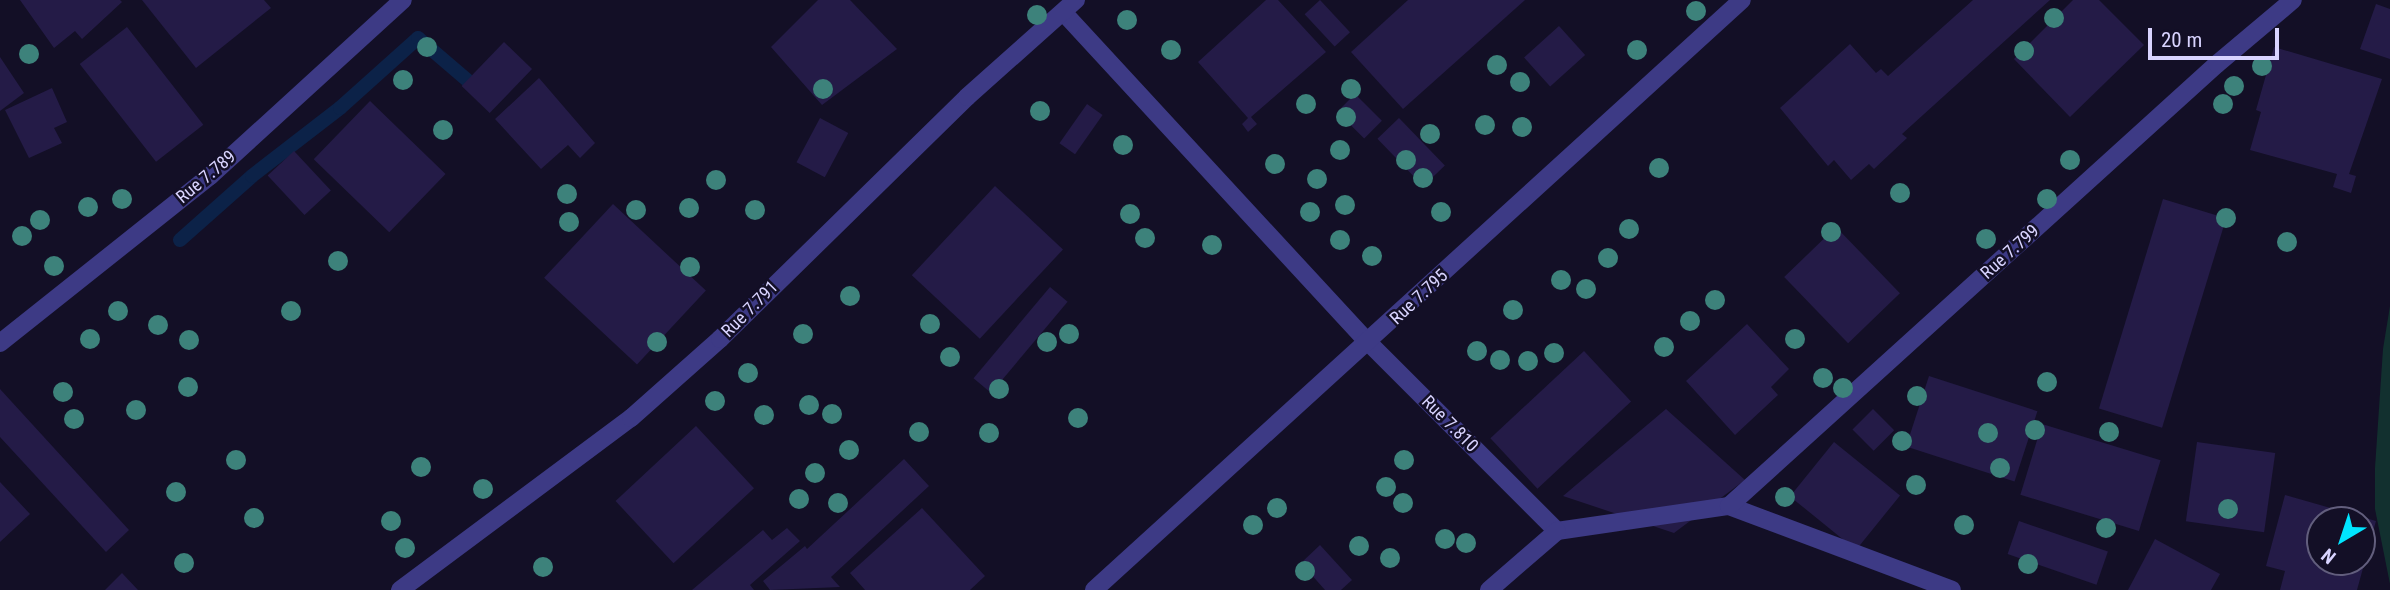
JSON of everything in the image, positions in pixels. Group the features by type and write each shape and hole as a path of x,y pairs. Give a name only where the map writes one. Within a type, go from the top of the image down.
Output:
{"street":[{"name":"Rue 7.789","path":"0,343 210,176 403,0"},
{"name":"Rue 7.795","path":"1094,590 1369,343 1742,0"},
{"name":"Rue 7.799","path":"1729,506 2217,64 2293,0"},
{"name":"Rue 7.810","path":"1070,6 1369,343 1557,531"},
{"name":"Rue 7.791","path":"400,590 631,418 720,339 967,97 1070,6"},
{"path":"1489,590 1557,531 1729,506 1952,590"}],"green space":[{"path":"2390,306 2390,584 2375,506 2383,349"}],"building":[{"path":"20,0 122,2 82,39 75,31 54,48"},
{"path":"142,0 264,0 271,8 196,68"},
{"path":"818,0 850,0 897,49 822,105 771,47"},
{"path":"1266,0 1278,0 1326,52 1251,117 1257,124 1248,132 1242,124 1248,118 1198,62"},
{"path":"1320,0 1350,32 1335,47 1305,14"},
{"path":"1408,0 1525,0 1403,109 1351,52"},
{"path":"1973,0 2050,0 1902,134 1907,138 1874,169 1869,164 1851,180 1834,160 1828,166 1780,108 1850,44 1876,73 1881,69 1888,76"},
{"path":"2073,0 2099,0 2144,45 2070,117 2014,59"},
{"path":"2376,4 2390,9 2390,59 2360,49"},
{"path":"1559,26 1585,55 1550,86 1524,57"},
{"path":"127,27 203,125 156,162 80,64"},
{"path":"504,42 532,69 490,113 462,86"},
{"path":"2274,47 2382,79 2349,174 2356,176 2351,193 2333,187 2337,174 2250,150 2261,112 2256,110"},
{"path":"0,57 24,93 0,111"},
{"path":"539,78 595,143 580,158 568,145 541,169 495,119"},
{"path":"52,88 67,122 54,128 62,143 29,158 5,110"},
{"path":"1355,94 1382,121 1364,139 1337,112"},
{"path":"370,101 446,174 389,232 314,159"},
{"path":"1087,104 1103,115 1075,154 1059,143"},
{"path":"820,118 848,133 825,177 797,162"},
{"path":"1399,118 1445,165 1423,186 1377,139"},
{"path":"294,151 331,190 304,215 268,176"},
{"path":"995,186 1063,249 980,339 912,275"},
{"path":"2163,199 2226,218 2162,428 2099,408"},
{"path":"613,204 706,291 637,364 544,278"},
{"path":"1836,227 1900,293 1848,343 1784,277"},
{"path":"1050,287 1068,302 991,393 974,378"},
{"path":"1747,324 1789,369 1771,387 1778,395 1735,435 1686,381"},
{"path":"1584,351 1631,401 1537,489 1490,438"},
{"path":"1929,376 2037,411 2015,482 1906,446"},
{"path":"0,389 129,530 106,552 0,437"},
{"path":"1666,409 1745,480 1674,533 1563,496"},
{"path":"1873,409 1894,430 1874,451 1852,430"},
{"path":"2042,424 2161,460 2139,531 2020,495"},
{"path":"696,426 754,488 674,563 616,501"},
{"path":"1834,442 1900,495 1856,550 1790,496"},
{"path":"2197,442 2275,453 2264,532 2186,521"},
{"path":"904,459 929,486 831,577 840,587 770,590 763,581 805,546 807,549"},
{"path":"0,482 30,514 0,542"},
{"path":"2285,495 2324,506 2306,506 2306,576 2361,576 2357,590 2280,590 2285,571 2266,566"},
{"path":"922,508 985,576 970,590 865,590 850,573"},
{"path":"2019,521 2108,552 2096,585 2008,554"},
{"path":"787,528 800,541 750,585 754,590 692,590 763,530 772,540"},
{"path":"2155,539 2220,574 2211,590 2128,590"},
{"path":"1320,545 1352,580 1341,590 1325,590 1301,563"},
{"path":"122,573 138,590 105,590"}],"waterway":[{"path":"180,240 252,176 340,108 418,38 467,80"}]}
